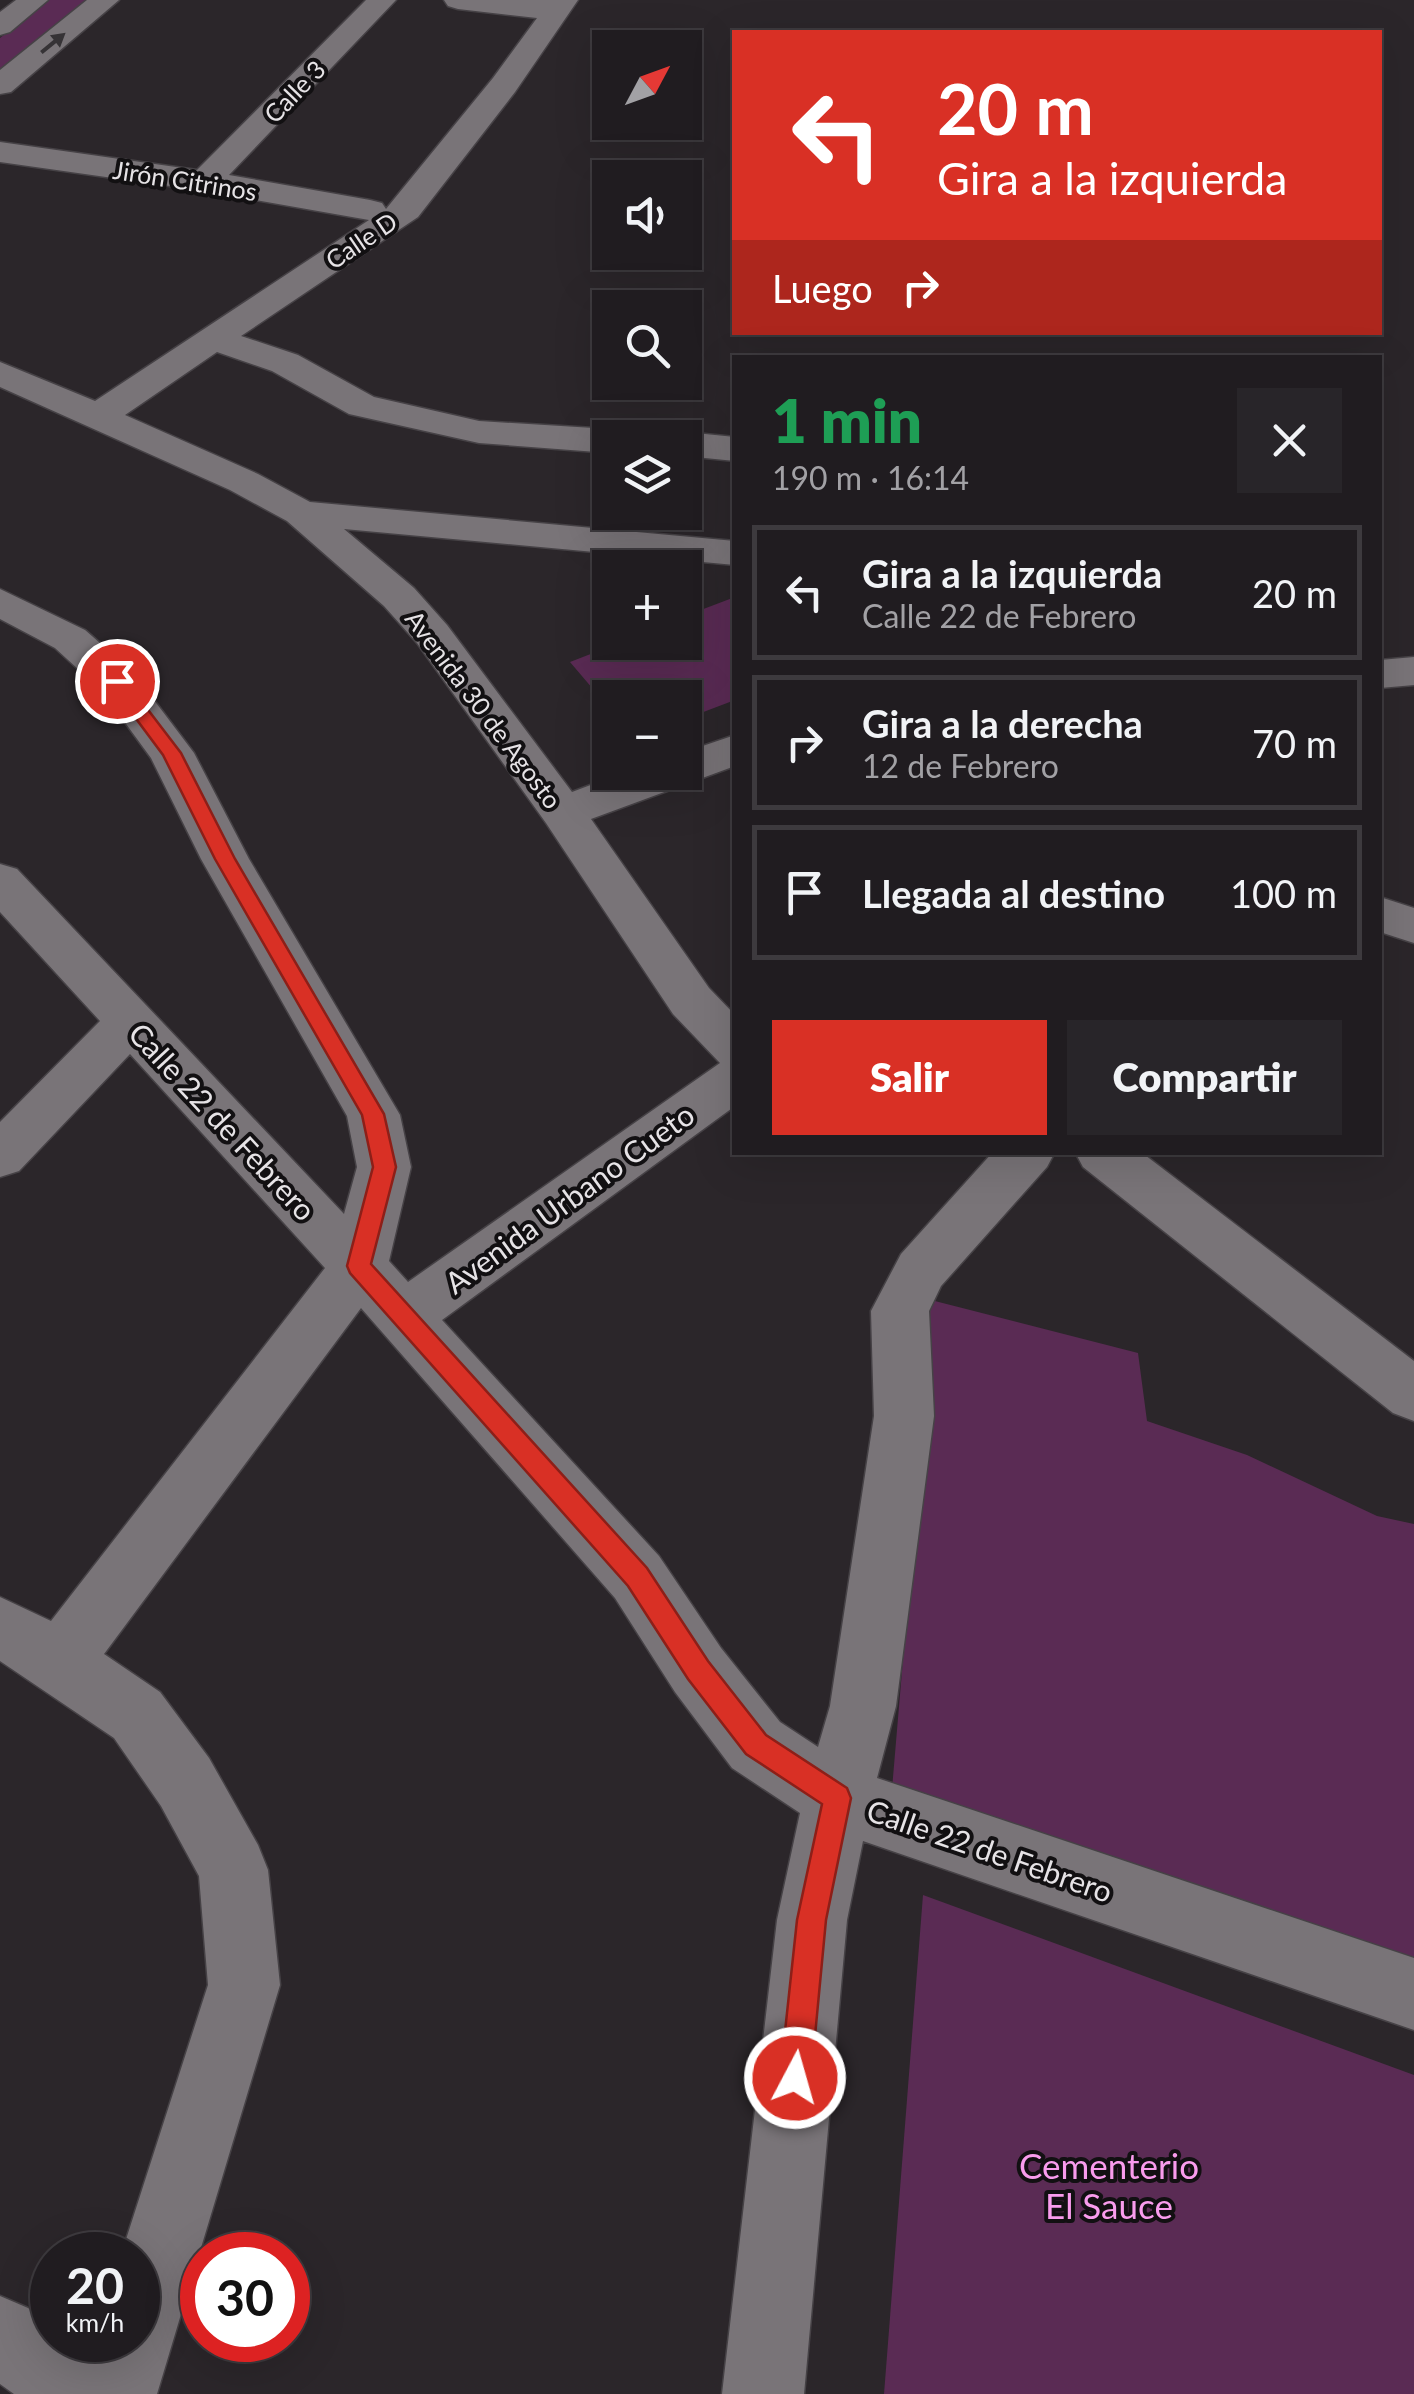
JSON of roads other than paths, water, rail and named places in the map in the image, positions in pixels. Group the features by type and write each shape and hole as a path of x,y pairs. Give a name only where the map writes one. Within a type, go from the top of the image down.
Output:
{"street":[{"path":"0,26 34,0"},
{"path":"0,85 105,0"},
{"name":"Calle 3","path":"205,182 382,0"},
{"path":"458,0 560,6"},
{"name":"Calle D","path":"98,416 406,210 560,6"},
{"name":"Jirón Citrinos","path":"0,152 370,210"},
{"path":"214,338 284,363 362,406 479,432 592,440"},
{"name":"Avenida 30 de Agosto","path":"0,372 244,482 300,514 399,597 432,634 562,812 691,1001 732,1045"},
{"path":"702,446 732,449"},
{"path":"300,514 732,553"},
{"path":"0,602 70,639 94,660 117,681 171,753 225,859 373,1114 384,1167 358,1266 60,1662"},
{"path":"1382,674 1414,671"},
{"path":"702,762 732,751"},
{"path":"562,812 622,790"},
{"name":"Calle 22 de Febrero","path":"0,881 358,1266 638,1577 698,1670 756,1745 837,1798 1414,1994"},
{"path":"1382,915 1414,926"},
{"path":"0,1156 130,1021"},
{"name":"Avenida Urbano Cueto","path":"402,1317 732,1080"},
{"path":"763,2394 812,1920 837,1798 863,1706 901,1436 900,1310 921,1270 1025,1155"},
{"path":"1106,1155 1414,1395"},
{"path":"0,1627 137,1714 185,1782 234,1870 244,1984 160,2254"},
{"path":"0,2336 83,2394"},
{"path":"116,2394 126,2362"}],"park label":[{"name":"Cementerio El Sauce","path":"1109,2185"}]}
